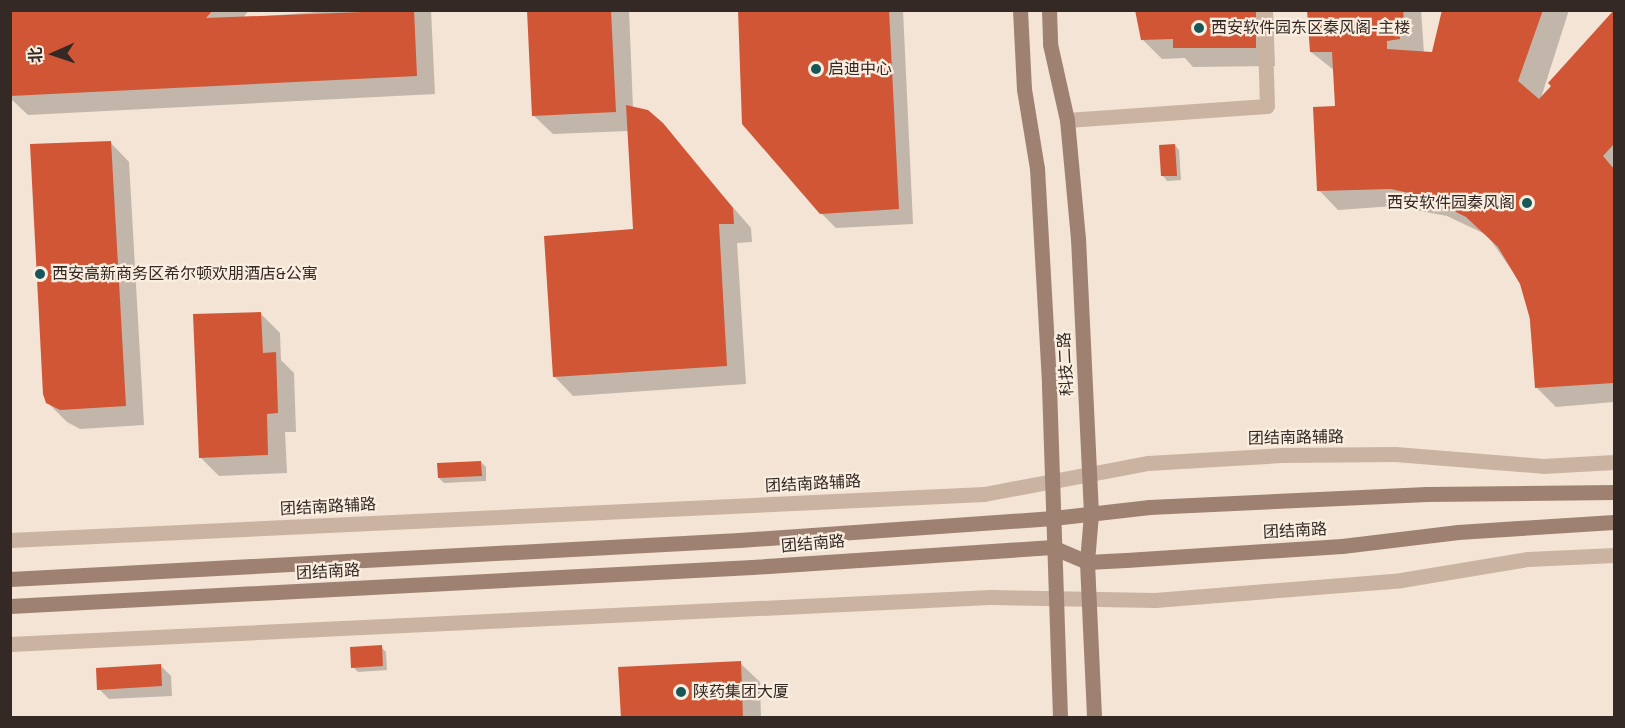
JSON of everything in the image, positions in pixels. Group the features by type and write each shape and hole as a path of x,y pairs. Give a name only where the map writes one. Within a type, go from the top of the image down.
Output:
{"main road":[{"name":"科技二路","path":"1020,10 1024,89 1036,168 1052,481 1052,547 1060,717"},
{"name":"科技二路","path":"1048,10 1050,44 1067,120 1078,238 1091,514 1088,562 1094,717"},
{"name":"团结南路","path":"10,579 739,540 1346,497 1614,492"},
{"name":"团结南路","path":"10,606 752,567 1052,547 1088,562 1342,546 1458,532 1614,522"}],"street":[{"path":"1067,120 1267,106 1264,10"},
{"name":"团结南路辅路","path":"10,540 984,494 1148,463 1281,455 1395,454 1543,466 1614,462"},
{"path":"10,644 990,597 1155,600 1401,580 1528,559 1614,555"}],"building":[{"path":"10,10 213,10 206,18 414,10 417,76 10,96"},
{"path":"527,10 611,10 616,112 532,116"},
{"name":"启迪中心","path":"738,10 889,10 899,209 820,214 742,124"},
{"name":"西安软件园东区秦风阁-主楼","path":"1135,10 1256,10 1256,48 1173,48 1173,39 1141,40"},
{"name":"西安软件园秦风阁","path":"1307,10 1403,10 1405,33 1400,33 1400,39 1387,41 1387,49 1432,52 1442,10 1543,10 1518,81 1539,99 1551,86 1548,83 1614,10 1614,144 1603,156 1614,169 1614,383 1535,388 1530,319 1520,284 1498,247 1466,217 1426,197 1391,189 1317,191 1313,107 1335,106 1332,52 1310,52"},
{"path":"626,105 648,110 663,123 733,208 734,224 719,224 727,366 553,377 544,236 633,229"},
{"path":"111,141 126,406 60,410 46,403 43,394 30,144"},
{"path":"1175,144 1177,176 1161,176 1159,145"},
{"path":"261,312 263,353 276,352 278,413 267,414 268,455 199,458 193,314"},
{"path":"481,461 482,476 438,478 437,463"},
{"path":"382,645 383,666 351,668 350,647"},
{"name":"陕药集团大厦","path":"741,661 743,718 621,718 618,667"},
{"path":"161,664 162,686 97,690 96,668"}],"place":[{"name":"西安软件园东区秦风阁-主楼","path":"1199,28"},
{"name":"启迪中心","path":"816,69"},
{"name":"西安软件园秦风阁","path":"1527,203"},
{"name":"西安高新商务区希尔顿欢朋酒店&公寓","path":"40,274"},
{"name":"陕药集团大厦","path":"681,692"}]}
